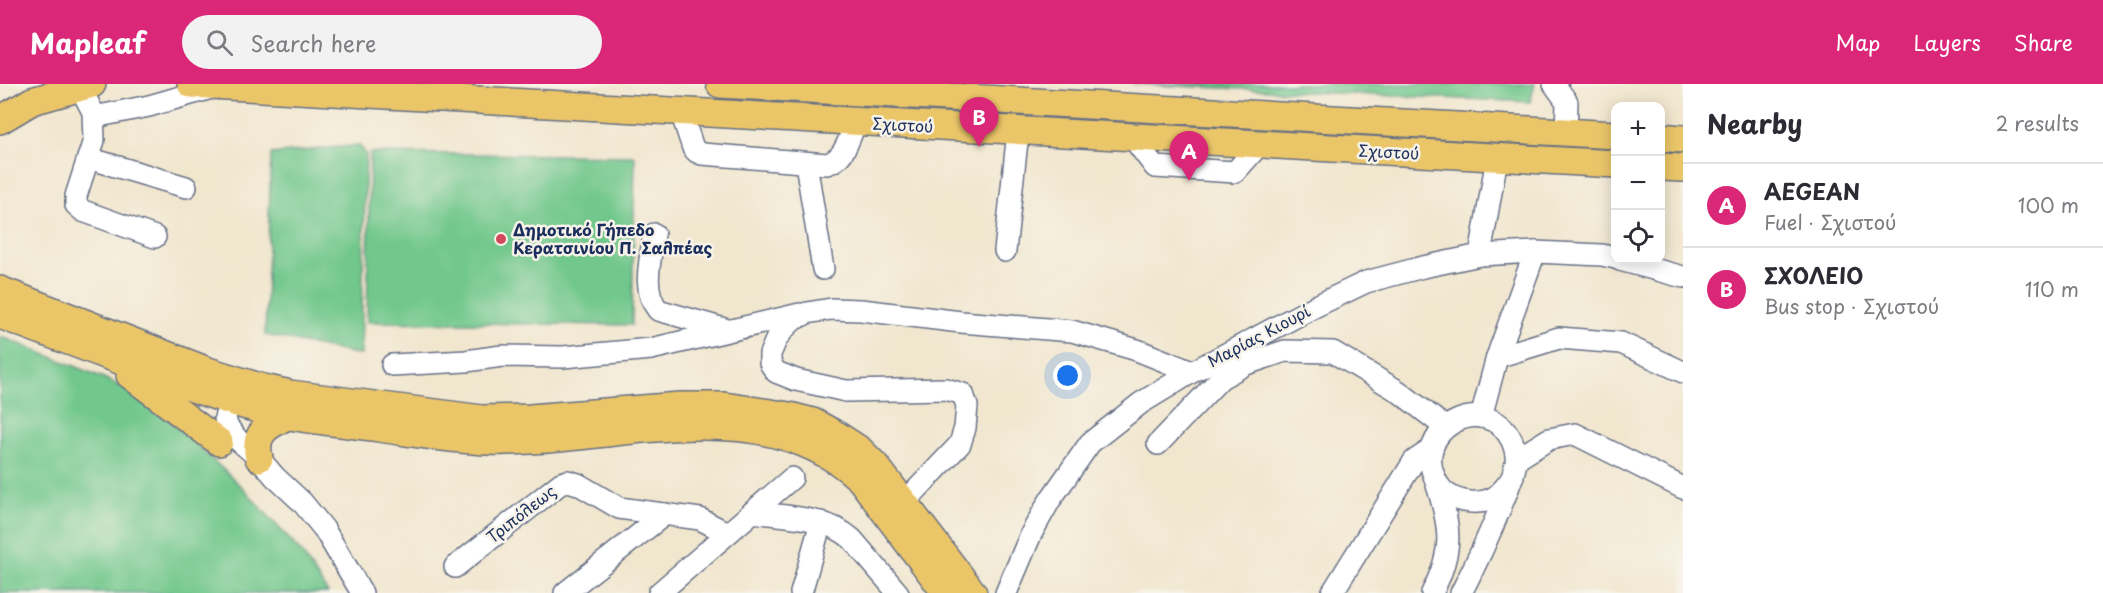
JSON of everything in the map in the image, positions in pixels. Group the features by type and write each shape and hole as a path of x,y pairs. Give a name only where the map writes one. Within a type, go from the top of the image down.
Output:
{"main road":[{"name":"Σχιστού","path":"191,84 1611,164"},
{"name":"Σχιστού","path":"720,84 1611,135"},
{"path":"0,120 32,101 86,86"},
{"path":"1665,137 1683,139"},
{"path":"0,274 26,302"},
{"path":"0,290 26,302 217,374 290,394 482,419 530,418 701,405 790,416 813,422 860,450 876,466 904,503 963,592"},
{"path":"0,315 201,392 287,416 490,441 703,426 748,428 787,436 827,453 846,465 963,592"},
{"path":"95,350 165,399 219,442"},
{"path":"267,467 257,440 270,424 287,416"}],"street":[{"path":"1554,84 1567,102 1566,133"},
{"path":"86,86 94,117 94,140 76,196 76,205 79,209 155,237"},
{"path":"94,117 149,106 221,86"},
{"path":"681,112 693,148 697,152 806,163 827,164 837,160 856,122"},
{"path":"1005,251 1017,132"},
{"path":"88,158 186,187"},
{"path":"1480,255 1497,158"},
{"path":"806,163 823,269"},
{"path":"654,234 648,285 651,302 658,310 729,330"},
{"path":"1481,417 1497,357 1535,252"},
{"name":"Μαρίας Κιουρί","path":"1006,593 1031,534 1045,509 1090,443 1134,408 1192,372 1366,282 1480,255 1535,252 1611,257"},
{"path":"1635,264 1683,277"},
{"path":"392,365 502,357 563,357 651,349 807,313 831,309 861,309 961,322 1072,332 1137,350 1192,372"},
{"path":"807,313 793,320 776,340 770,354 770,363 776,372 796,380 846,391 946,389 963,394 967,406 965,428 960,444 904,503"},
{"path":"1497,357 1559,338 1621,343 1683,372"},
{"path":"1158,444 1221,378 1246,364 1285,351 1334,351 1398,391 1445,427"},
{"path":"201,392 196,404 198,414 219,442 267,467"},
{"path":"230,401 225,418 227,426 238,440 302,502 324,529 362,593"},
{"path":"1432,593 1446,559 1448,536 1446,514 1432,473 1430,457 1432,449 1436,438 1445,427 1458,419 1481,417 1501,426 1508,433 1516,450 1515,468 1485,545 1461,593"},
{"path":"1432,473 1440,487 1457,500 1476,502 1493,498 1504,490 1515,468 1550,439 1575,434 1683,488"},
{"path":"1332,593 1414,461 1432,449"},
{"path":"659,593 792,478"},
{"name":"Τριπόλεως","path":"455,567 561,483 568,481 578,484 619,508 700,519 727,533"},
{"path":"753,513 821,522 843,531 898,593"},
{"path":"565,593 665,514"},
{"path":"801,593 821,522"}],"green space":[{"path":"1132,84 1535,84 1530,102"},
{"path":"359,145 366,154 361,355 265,335 271,154"},
{"name":"Δημοτικό Γήπεδο Κερατσινίου Π. Σαλπέας","path":"370,153 635,156 632,325 367,322"},
{"path":"0,336 104,378 135,394 184,433 242,487 301,552 328,593 0,593"}],"place":[{"name":"ΣΧΟΛΕΙΟ","path":"979,147"},
{"name":"AEGEAN","path":"1189,181"},
{"name":"Δημοτικό Γήπεδο Κερατσινίου Π. Σαλπέας","path":"501,239"}]}
